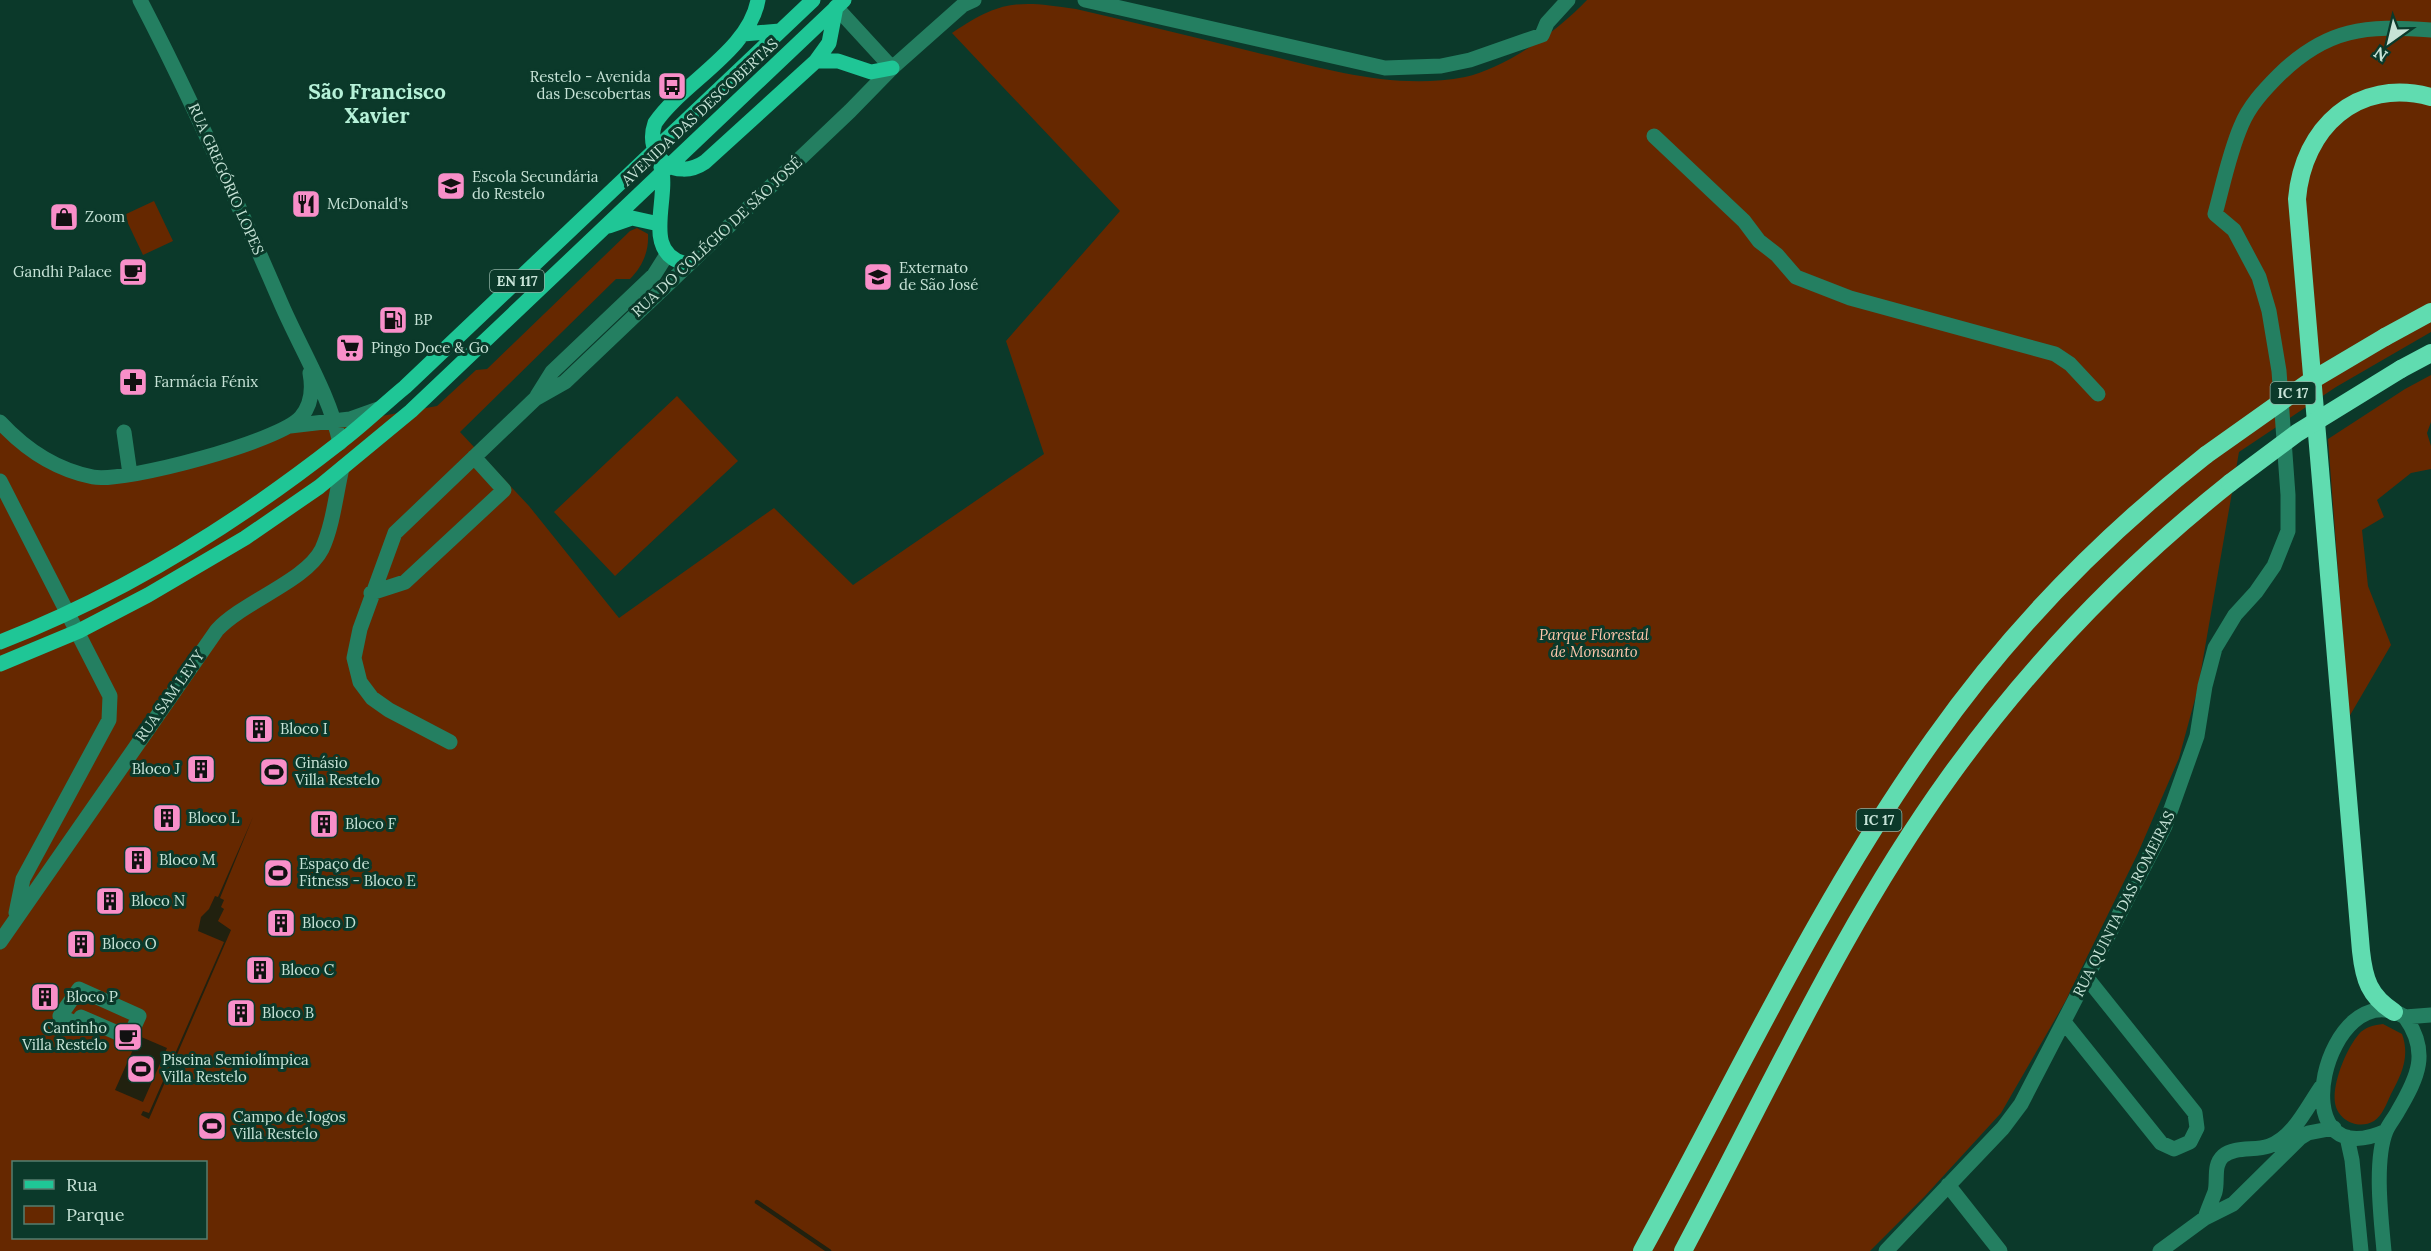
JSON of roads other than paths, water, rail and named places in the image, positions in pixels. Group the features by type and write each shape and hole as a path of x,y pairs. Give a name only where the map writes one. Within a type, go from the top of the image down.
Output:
{"highway":[{"path":"2400,1015 2374,996 2363,973 2297,200 2307,153 2313,140 2334,118 2360,101 2377,96 2406,93 2431,97"},
{"path":"2424,316 2431,305"},
{"name":"IC 17","path":"1642,1251 1827,905 1880,819 1935,737 1982,675 2040,608 2109,539 2206,455 2292,393 2424,316"},
{"name":"IC 17","path":"1683,1251 1830,972 1885,877 1949,778 2017,690 2074,625 2154,546 2230,483 2304,428 2431,353"}],"main road":[{"path":"687,264 666,256 660,246 659,224 664,184 661,162 651,132 660,115 743,34 756,9 758,0"},
{"name":"AVENIDA DAS DESCOBERTAS","path":"0,664 79,631 148,595 245,538 342,468 411,411 603,228 780,31 813,0"},
{"path":"661,162 688,170 705,162 816,61 829,43 836,2"},
{"name":"AVENIDA DAS DESCOBERTAS","path":"0,642 69,611 183,550 272,493 340,443 661,162 836,2"},
{"path":"743,34 780,31"},
{"path":"816,61 838,61 871,72 892,68"},
{"path":"603,228 632,218 646,219 659,224"},
{"path":"340,443 342,468"}],"street":[{"name":"RUA GREGÓRIO LOPES","path":"140,0 212,145 307,361 336,421 340,443"},
{"name":"RUA DO COLÉGIO DE SÃO JOSÉ","path":"450,741 389,710 372,698 360,682 354,658 360,629 371,593 395,533 536,399 565,382 850,111 892,68 963,5 974,0"},
{"path":"1085,0 1357,64 1413,68 1441,66 1470,60 1542,35 1547,23 1568,0"},
{"path":"836,2 892,68"},
{"name":"RUA QUINTA DAS ROMEIRAS","path":"1886,1251 2013,1116 2156,846 2184,778 2201,723 2205,686 2215,648 2235,615 2274,567 2288,531 2289,495 2280,382 2270,311 2259,277 2234,230 2215,214 2242,124 2261,93 2300,55 2324,40 2352,32 2393,27 2431,30"},
{"path":"1654,136 1744,221 1759,242 1778,255 1796,277 1850,298 2055,354 2070,364 2098,394"},
{"name":"RUA DO COLÉGIO DE SÃO JOSÉ","path":"536,399 552,372 654,274 666,256"},
{"name":"RUA GREGÓRIO LOPES","path":"18,441 58,466 95,477 130,474 231,451 287,427 301,417 310,401 311,383 307,361"},
{"name":"RUA GREGÓRIO LOPES","path":"287,427 336,421 378,409"},
{"path":"0,422 18,441"},
{"path":"287,427 325,427 333,431 340,443"},
{"path":"0,431 18,441"},
{"path":"124,432 130,474"},
{"path":"371,593 405,582 504,490 474,457"},
{"name":"RUA SAM LEVY","path":"0,942 217,630 230,616 306,567 321,550 342,468"},
{"path":"0,481 69,611 110,696 109,720 23,879 15,918"},
{"path":"2064,1022 2161,1143 2174,1149 2190,1142 2198,1120 2195,1113 2087,978"},
{"path":"79,989 139,1016 129,1038 81,1017 77,1024 60,1016 79,989"},
{"path":"2205,1218 2215,1190 2218,1164 2232,1151 2268,1147 2286,1135 2321,1088 2333,1052 2348,1024 2367,1011 2431,1016"},
{"path":"2384,1251 2378,1185 2386,1131 2404,1102 2426,1053 2400,1015"},
{"path":"2321,1088 2321,1107 2330,1125 2340,1133 2352,1160 2361,1251"},
{"path":"2160,1251 2205,1218 2233,1203 2300,1138 2308,1133 2340,1133 2367,1140 2386,1131"},
{"path":"2246,1150 2259,1169 2257,1179"},
{"path":"1948,1185 2000,1251"}],"waterway":[{"path":"757,1202 829,1251"}],"place":[{"name":"Restelo - Avenida das Descobertas","path":"672,86"},
{"name":"Escola Secundária do Restelo","path":"451,186"},
{"name":"McDonald's","path":"306,204"},
{"name":"Zoom","path":"64,217"},
{"name":"Gandhi Palace","path":"133,272"},
{"name":"Externato de São José","path":"878,277"},
{"name":"BP","path":"393,320"},
{"name":"Pingo Doce & Go","path":"350,348"},
{"name":"Farmácia Fénix","path":"133,382"},
{"name":"Bloco I","path":"259,729"},
{"name":"Bloco J","path":"201,769"},
{"name":"Ginásio Villa Restelo","path":"274,772"},
{"name":"Bloco L","path":"167,818"},
{"name":"Bloco F","path":"324,824"},
{"name":"Bloco M","path":"138,860"},
{"name":"Espaço de Fitness - Bloco E","path":"278,873"},
{"name":"Bloco N","path":"110,901"},
{"name":"Bloco D","path":"281,923"},
{"name":"Bloco O","path":"81,944"},
{"name":"Bloco C","path":"260,970"},
{"name":"Bloco P","path":"45,997"},
{"name":"Bloco B","path":"241,1013"},
{"name":"Cantinho Villa Restelo","path":"128,1037"},
{"name":"Piscina Semiolímpica Villa Restelo","path":"141,1069"},
{"name":"Campo de Jogos Villa Restelo","path":"212,1126"}],"district":[{"name":"São Francisco Xavier","path":"377,104"}],"park label":[{"name":"Parque Florestal de Monsanto","path":"1594,644"}]}
